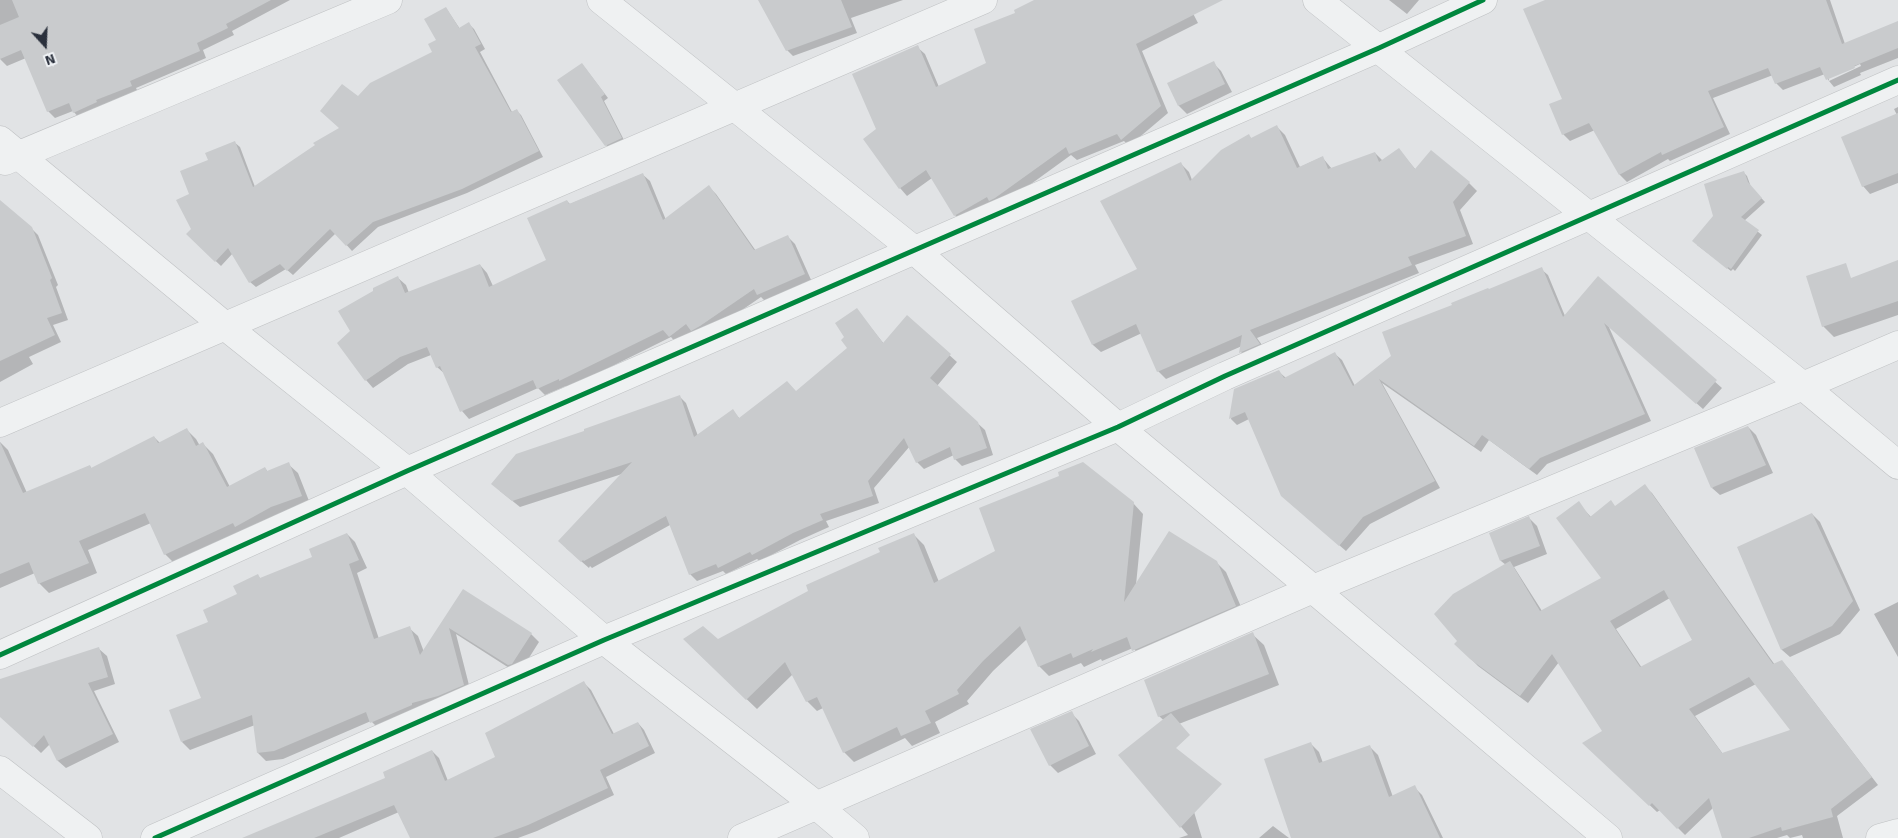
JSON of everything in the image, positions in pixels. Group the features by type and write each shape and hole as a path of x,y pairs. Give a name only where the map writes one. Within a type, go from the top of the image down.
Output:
{"street":[{"path":"388,0 6,152 407,471 604,640 816,805 855,838"},
{"path":"601,0 914,250 1118,427 1608,838"},
{"path":"0,423 983,0"},
{"path":"1318,0 1803,386 1898,465"},
{"path":"0,655 407,471 1379,48 1483,0"},
{"path":"155,838 604,640 1118,427 1225,376 1898,80"},
{"path":"742,838 1313,589 1803,386 1898,344"},
{"path":"0,770 88,838"},
{"path":"1880,838 1898,833"}],"building":[{"path":"12,0 271,0 226,24 228,28 197,43 200,51 130,81 132,86 96,100 97,102 73,113 69,103 47,112 21,50 0,59 0,25 19,17"},
{"path":"758,0 841,0 852,27 786,51"},
{"path":"1034,0 1223,0 1136,44 1161,106 1121,140 1117,134 1069,154 1066,147 995,198 989,201 987,197 954,216 926,170 899,189 863,139 876,129 852,74 918,45 936,87 986,63 974,29 1015,13 1014,10"},
{"path":"1545,0 1826,0 1842,44 1898,21 1898,48 1826,80 1820,67 1775,84 1768,68 1708,91 1724,127 1662,155 1661,152 1619,175 1589,123 1562,135 1549,104 1562,99 1523,9"},
{"path":"446,7 459,28 469,22 481,44 475,47 511,112 517,109 539,151 462,189 373,222 346,246 330,229 287,271 280,264 249,283 228,248 215,262 186,234 191,229 176,200 189,194 180,171 208,160 205,153 235,141 253,187 315,145 313,143 339,128 320,111 342,84 358,96 370,83 432,52 428,44 436,40 424,19"},
{"path":"1214,61 1225,84 1178,106 1167,83"},
{"path":"582,63 605,94 601,97 622,138 605,146 557,80"},
{"path":"1898,113 1898,173 1862,187 1841,137"},
{"path":"1277,125 1297,168 1323,156 1328,169 1375,152 1379,162 1399,148 1415,169 1431,150 1470,182 1453,202 1466,236 1408,257 1412,265 1250,330 1260,344 1239,353 1242,335 1157,372 1136,324 1092,345 1071,301 1137,269 1100,201 1181,162 1190,181 1221,150 1249,134 1251,138"},
{"path":"1744,171 1748,182 1762,198 1741,217 1759,230 1731,269 1728,267 1727,269 1692,241 1713,216 1704,184"},
{"path":"643,173 663,220 709,185 754,250 788,235 805,274 757,295 754,289 691,331 686,324 669,337 663,330 559,381 559,379 537,389 533,380 460,412 440,366 436,368 427,347 400,357 365,381 337,343 350,331 338,311 373,291 373,288 398,276 405,293 480,264 489,287 546,260 527,218 567,200 569,204"},
{"path":"0,200 32,227 52,278 50,280 62,313 47,318 55,335 0,361"},
{"path":"1898,260 1898,301 1822,327 1806,276 1846,263 1851,278"},
{"path":"1542,267 1563,317 1598,276 1717,380 1696,404 1604,323 1645,414 1540,458 1529,469 1482,435 1474,446 1379,379 1435,481 1363,517 1339,546 1281,496 1245,412 1229,419 1234,389 1279,370 1284,378 1335,352 1353,386 1391,356 1382,332"},
{"path":"857,308 883,343 907,315 951,354 930,378 978,422 987,448 954,460 950,447 916,463 904,438 868,481 873,496 820,514 823,520 793,533 752,555 750,552 718,568 716,564 689,575 666,516 581,562 558,541 632,462 512,501 491,484 516,454 680,395 694,437 733,409 739,418 787,381 796,391 847,348 841,340 844,337 835,323"},
{"path":"1748,426 1766,465 1711,488 1694,448"},
{"path":"187,428 196,446 203,442 227,487 265,467 267,471 289,462 302,496 271,507 235,527 233,523 164,555 145,513 79,541 89,563 38,584 29,562 0,574 0,442 23,493 90,465 91,468 154,436 158,443"},
{"path":"1083,462 1134,502 1124,602 1169,531 1217,561 1236,606 1132,651 1127,637 1073,658 1071,653 1038,667 1020,626 983,661 957,690 959,694 925,711 931,723 901,736 897,727 843,753 817,697 806,702 785,662 746,700 683,639 703,626 718,639 808,591 806,585 880,552 878,548 914,533 934,583 995,551 979,508 1059,476 1058,472"},
{"path":"1645,484 1773,664 1782,660 1872,777 1831,809 1833,817 1782,831 1781,827 1749,838 1722,838 1709,798 1677,829 1652,803 1649,806 1582,743 1602,731 1552,654 1520,696 1470,659 1454,644 1457,641 1434,614 1453,594 1510,561 1540,611 1601,578 1556,518 1579,501 1590,517 1611,500 1615,506","holes":["1664,590 1692,640 1640,667 1610,621","1749,677 1790,730 1722,753 1689,709"]},
{"path":"1812,513 1853,601 1832,626 1781,650 1737,547"},
{"path":"1529,516 1540,546 1500,561 1489,533"},
{"path":"347,533 359,560 349,564 374,639 410,626 420,655 463,589 532,633 512,664 508,665 449,628 464,685 438,696 412,703 412,705 370,723 366,712 274,751 257,753 252,715 181,742 169,710 201,698 176,635 208,622 203,610 237,594 233,586 258,574 260,578 312,557 309,549"},
{"path":"1253,632 1269,674 1158,717 1144,680"},
{"path":"99,647 108,677 88,683 113,734 57,761 44,735 33,747 0,717 0,679"},
{"path":"584,681 612,734 638,722 649,746 600,770 608,788 528,825 493,838 410,838 394,805 314,838 242,838 385,778 383,772 432,750 445,781 495,757 485,733"},
{"path":"1072,711 1089,746 1049,766 1030,729"},
{"path":"1171,713 1190,735 1176,748 1222,784 1180,828 1118,755"},
{"path":"1311,742 1319,763 1370,745 1389,797 1415,785 1440,838 1291,838 1264,759"}],"cycle path":[{"path":"0,655 407,471 1379,48 1483,0"},
{"path":"155,838 604,640 1118,427 1225,376 1898,80"}]}
